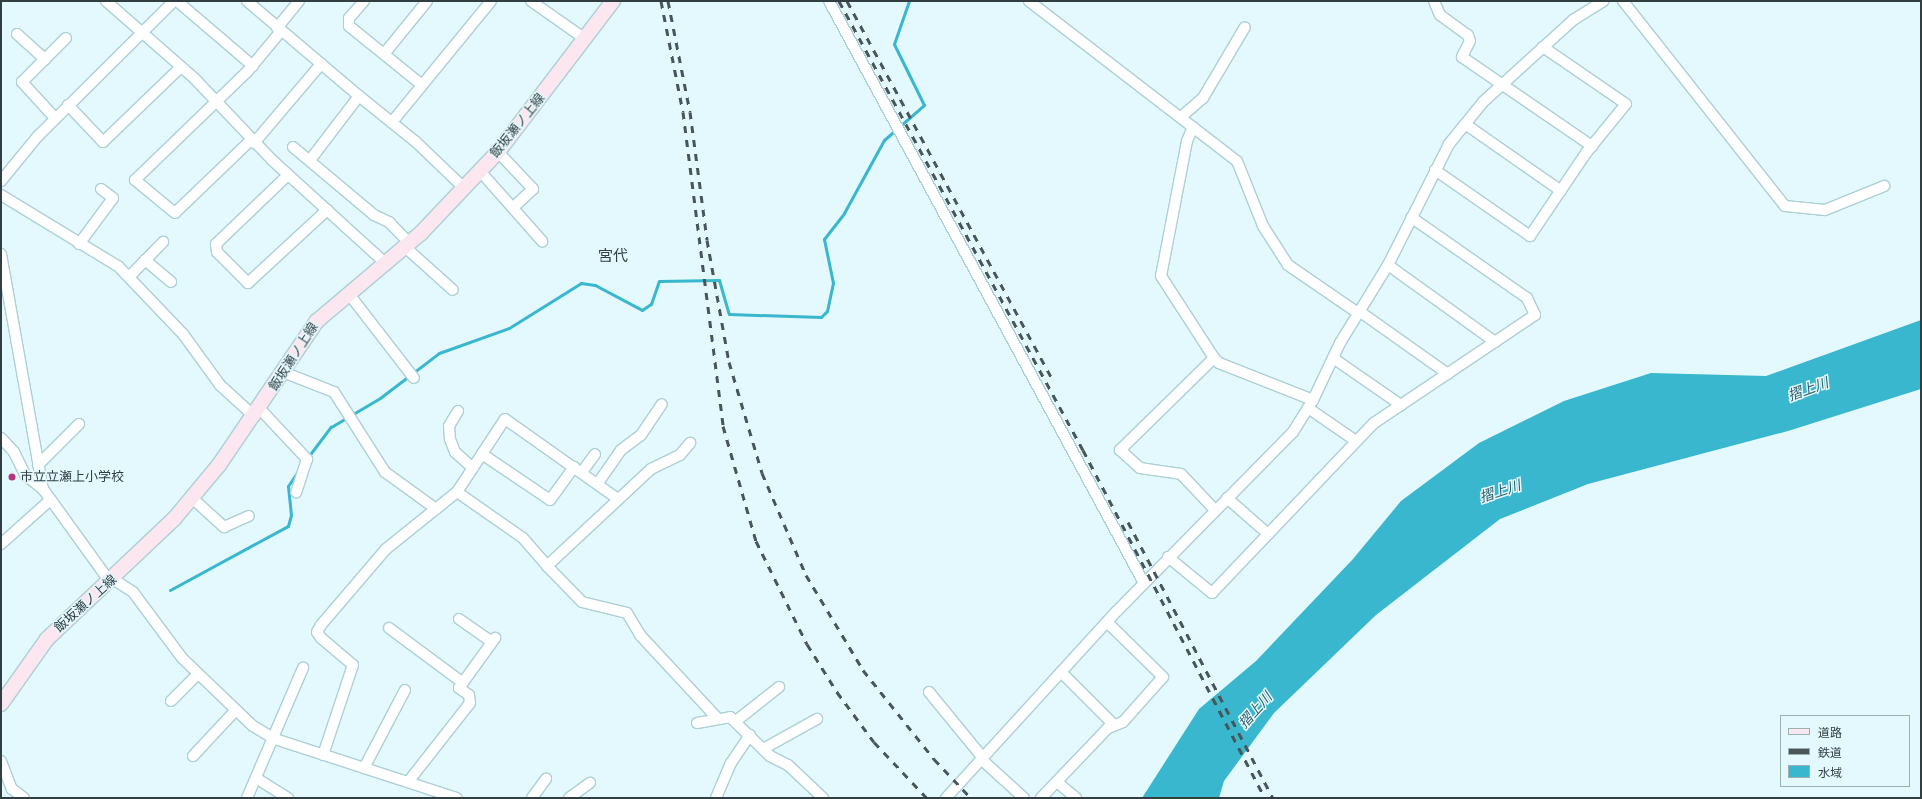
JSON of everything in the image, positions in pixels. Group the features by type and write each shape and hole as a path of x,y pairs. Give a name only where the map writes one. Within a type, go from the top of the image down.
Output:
{"main road":[{"name":"飯坂瀬ノ上線","path":"1,704 47,639 112,581 191,497 257,413 317,321 384,262 407,245 498,152 613,1"}],"street":[{"path":"106,1 181,67 288,175 384,262"},
{"path":"1,181 55,118 175,1 253,66"},
{"path":"247,1 279,30 392,122 464,188"},
{"path":"299,1 253,66 135,180 175,213 253,141 321,64"},
{"path":"364,1 349,18 349,26 422,85"},
{"path":"384,54 427,1"},
{"path":"392,122 491,1"},
{"path":"531,1 585,39"},
{"path":"829,1 1144,583"},
{"path":"1029,1 1238,161 1263,226 1288,265 1448,374"},
{"path":"1434,1 1440,15 1468,35 1470,41 1462,57 1592,146"},
{"path":"946,798 1107,622 1293,432 1311,404 1333,358 1358,312 1388,265 1435,170 1465,124 1502,84 1573,20 1603,1"},
{"path":"1623,1 1785,206 1825,210 1884,186"},
{"path":"1181,117 1202,98 1245,26"},
{"path":"17,34 45,59"},
{"path":"55,118 22,82 66,38"},
{"path":"1435,170 1530,236 1592,146 1626,104 1543,47"},
{"path":"68,105 103,142 181,67"},
{"path":"310,160 359,96"},
{"path":"1465,124 1561,191"},
{"path":"1193,127 1187,141 1161,276 1214,358 1219,363 1311,404 1356,441"},
{"path":"293,147 374,216 389,222 407,245 453,290"},
{"path":"498,152 533,189 514,208"},
{"path":"480,171 542,241"},
{"path":"288,175 216,244 217,252 248,283 327,210"},
{"path":"79,244 113,198 100,189"},
{"path":"1,195 79,244 116,264 129,277 183,334 220,385 257,413 307,459 296,492"},
{"path":"1168,558 1212,593 1356,441 1401,405 1535,315 1527,298 1411,217"},
{"path":"129,277 163,242"},
{"path":"1,254 43,489"},
{"path":"145,260 172,282"},
{"path":"1388,265 1495,342"},
{"path":"349,294 414,378"},
{"path":"1214,358 1120,450 1140,468 1181,474 1215,510"},
{"path":"1333,358 1401,405"},
{"path":"283,372 334,392 351,415 385,472 436,509"},
{"path":"598,483 621,450 641,435 662,404"},
{"path":"458,411 448,426 450,439 455,452 473,468"},
{"path":"324,754 354,665 321,638 317,632 321,624 386,549 457,492 505,419 598,483 618,499"},
{"path":"38,465 79,424"},
{"path":"1,438 14,452 25,475 43,489 112,581 133,592 197,675 234,712 275,739 452,797"},
{"path":"547,566 618,499 656,466 680,456 690,444"},
{"path":"482,454 550,500 595,454"},
{"path":"457,492 523,538 547,566 582,602 628,613 640,635 717,718"},
{"path":"191,497 224,527 249,516"},
{"path":"1227,498 1268,534"},
{"path":"1,544 50,500"},
{"path":"408,782 470,703 469,695 460,688 494,640 459,619"},
{"path":"1041,798 1114,725 1123,722 1163,677 1107,622"},
{"path":"389,628 463,683"},
{"path":"247,798 275,739 303,668"},
{"path":"1061,672 1114,725"},
{"path":"171,701 197,675"},
{"path":"736,721 779,687"},
{"path":"364,768 406,690"},
{"path":"929,692 982,758 1024,798"},
{"path":"193,756 234,712"},
{"path":"697,723 717,718 730,717 736,721 763,749 788,765 823,798"},
{"path":"763,749 817,719"},
{"path":"716,798 731,762 750,735"},
{"path":"1,761 12,789 24,798"},
{"path":"256,778 288,798"},
{"path":"532,798 546,779"},
{"path":"1057,782 1076,798"},
{"path":"569,798 590,783"}],"water":[{"name":"摺上川","path":"1921,320 1921,389 1788,431 1588,484 1500,519 1376,615 1274,713 1224,781 1219,798 1142,798 1199,709 1256,661 1353,559 1401,501 1479,443 1564,401 1651,373 1766,376"}],"waterway":[{"path":"308,457 331,427 380,398 439,353 509,328 581,283 595,285 642,310 651,304 659,281 719,280 729,314 821,317 827,311 833,283 824,239 844,213 884,140 924,105 894,44 909,1"},
{"path":"170,590 288,526 291,515 288,486 298,471"}],"railway":[{"path":"661,1 683,112 723,426 756,541 807,644 837,692 874,742 927,798"},
{"path":"668,1 690,112 707,240 729,362 762,473 806,575 863,670 934,759 971,798"},
{"path":"839,1 1083,450 1265,798"},
{"path":"847,1 1051,377"},
{"path":"1128,522 1273,798"}],"place":[{"name":"市立立瀬上小学校","path":"12,477"}],"district":[{"name":"宮代","path":"613,257"}]}
